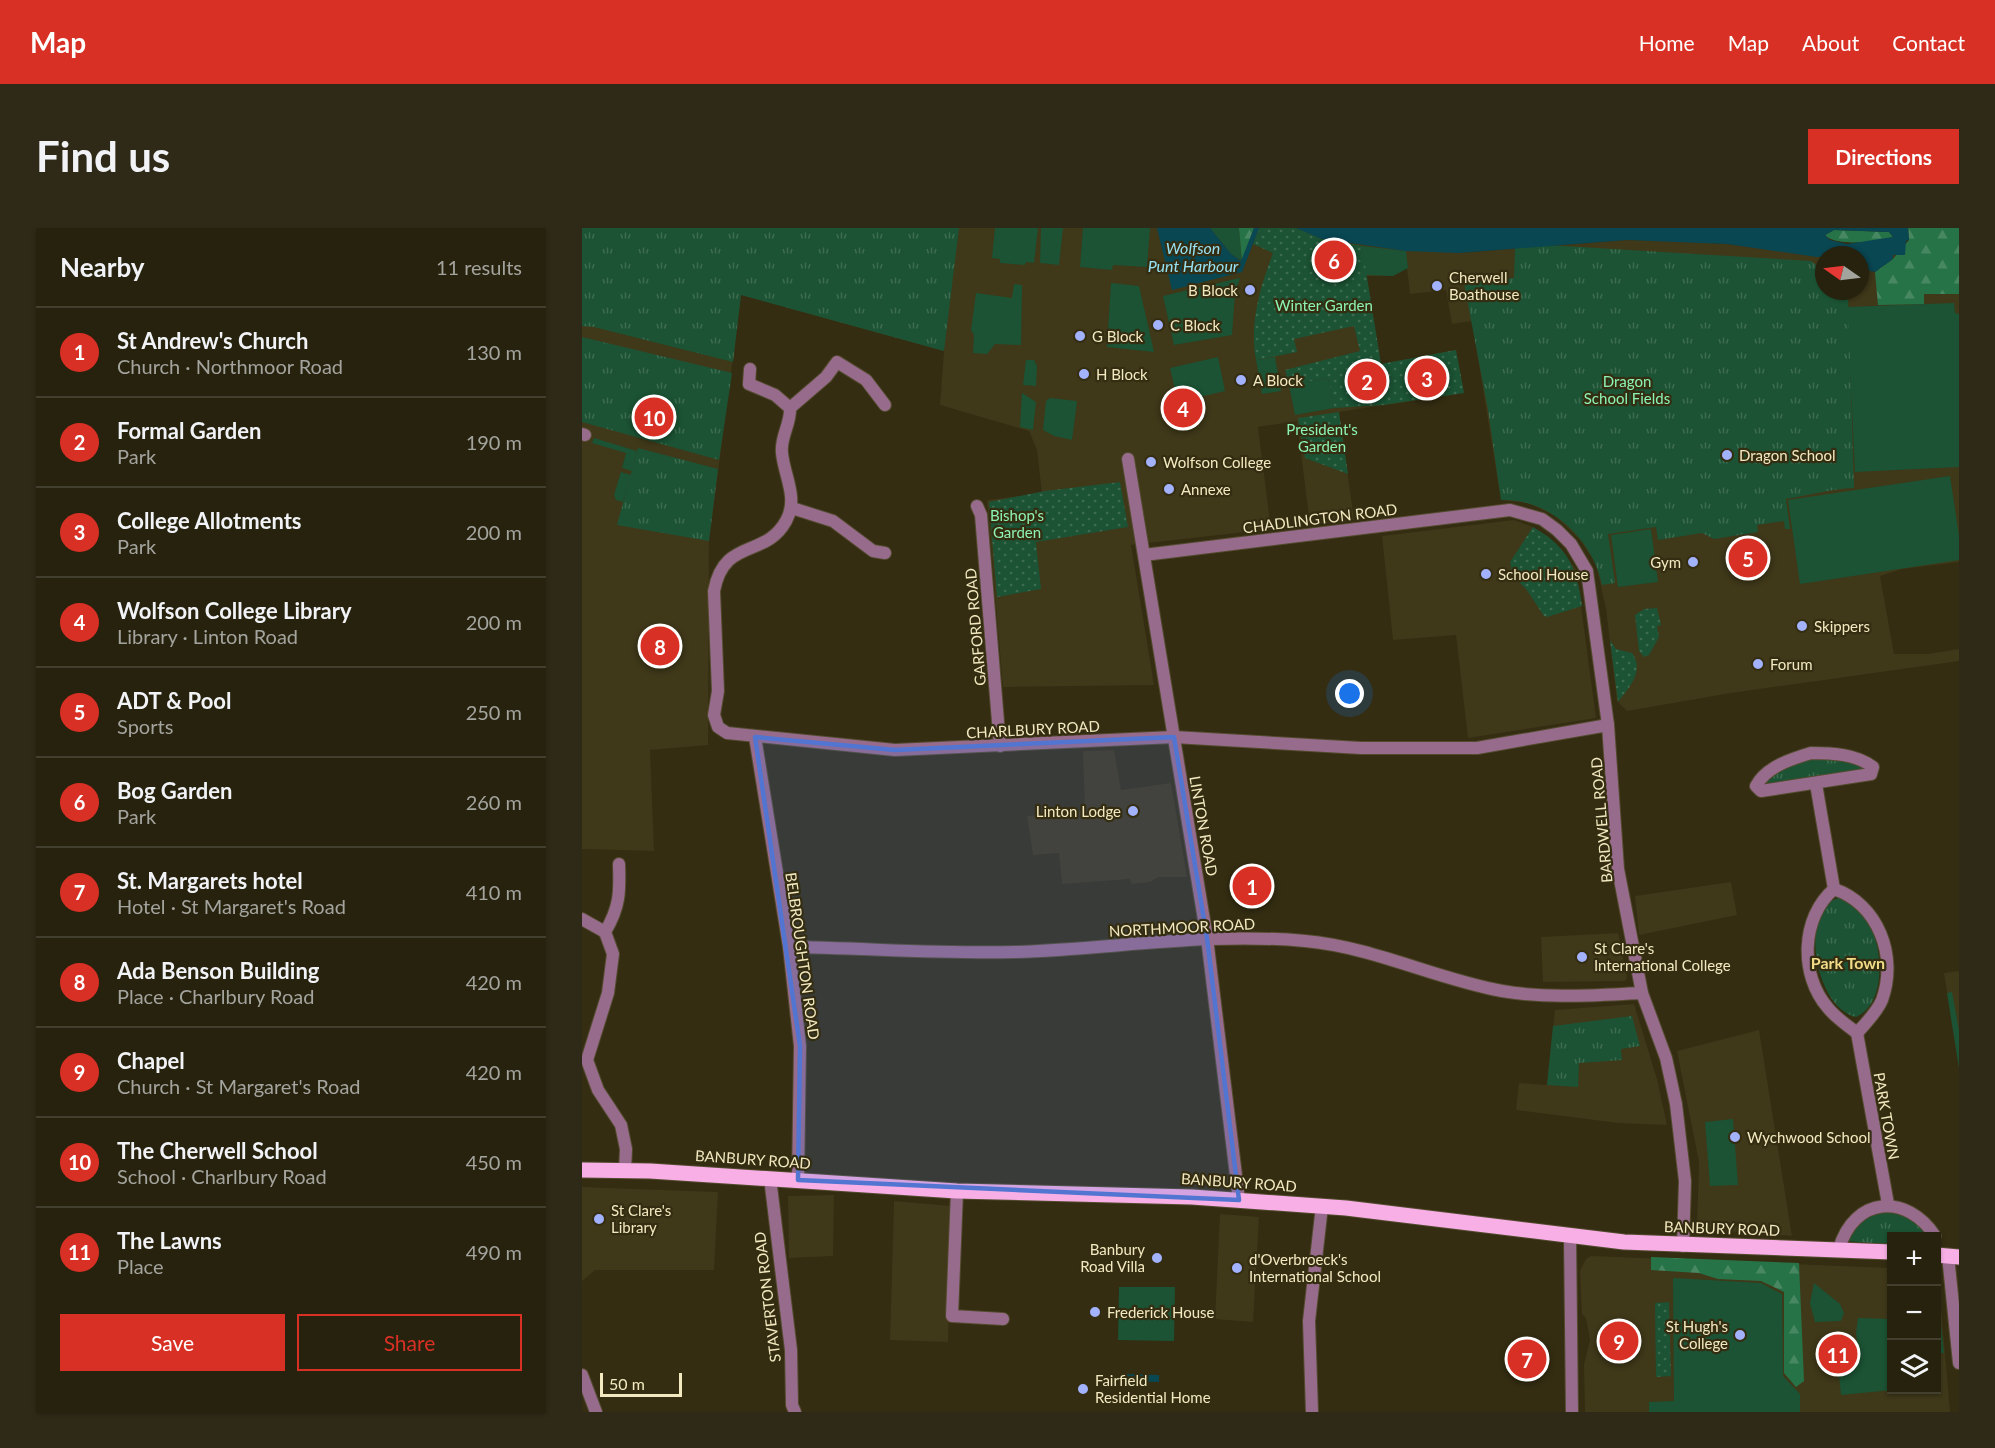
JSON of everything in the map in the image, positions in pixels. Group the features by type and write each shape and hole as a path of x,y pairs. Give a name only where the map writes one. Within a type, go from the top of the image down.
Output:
{"main road":[{"name":"BANBURY ROAD","path":"582,1170 625,1170 770,1178 957,1191 1239,1200 1322,1206 1570,1237 1683,1246 1887,1252"}],"street":[{"path":"885,405 866,380 837,362 826,377 790,408 782,453 792,508 833,521 873,551 885,553"},
{"path":"750,369 744,384 775,395 790,408"},
{"name":"LINTON ROAD","path":"1128,459 1208,938 1239,1200"},
{"name":"GARFORD ROAD","path":"977,506 981,515 1000,746"},
{"name":"CHARLBURY ROAD","path":"792,508 785,523 772,537 740,551 725,563 717,575 714,591 718,691 714,715 718,728 727,733 895,750 1174,738 1361,748 1477,748 1608,725"},
{"name":"CHADLINGTON ROAD","path":"1144,555 1499,511"},
{"name":"BARDWELL ROAD","path":"1499,511 1521,511 1542,519 1571,544 1587,571 1608,725 1618,869 1642,993 1666,1058 1676,1104 1685,1181 1683,1246"},
{"name":"BELBROUGHTON ROAD","path":"755,737 789,947 800,1046 798,1180"},
{"path":"1811,753 1843,755 1865,761 1873,767 1871,774 1816,784 1761,791 1756,786 1761,777 1778,766 1811,753"},
{"path":"1816,784 1834,889"},
{"path":"605,932 617,914 620,890 619,864"},
{"path":"1834,889 1851,895 1862,903 1875,921 1886,948 1887,972 1882,1000 1857,1033 1827,1008 1816,988 1809,964 1808,936 1814,913 1822,899 1834,889"},
{"path":"582,919 605,932 612,954 608,993 587,1060 598,1090 621,1125 626,1149 625,1170"},
{"name":"NORTHMOOR ROAD","path":"789,947 1016,952 1208,938 1307,941 1361,951 1502,991 1570,995 1642,993"},
{"name":"PARK TOWN","path":"1857,1033 1888,1204"},
{"name":"STAVERTON ROAD","path":"770,1178 791,1350 792,1405 795,1412"},
{"path":"957,1191 952,1316 1003,1319"},
{"path":"1839,1249 1842,1237 1855,1220 1870,1210 1888,1204 1915,1213 1932,1232"},
{"path":"1312,1412 1309,1321 1322,1206"},
{"path":"1570,1237 1572,1412"},
{"path":"1946,1255 1959,1363"},
{"path":"582,1375 596,1412"}],"highlighted area":[{"path":"755,737 895,750 1174,737 1207,938 1239,1200 798,1180 800,1046"}],"shaded area":[{"path":"582,228 1363,228 1459,253 1627,240 1675,241 1727,244 1815,256 1815,300 1869,300 1869,271 1875,272 1909,240 1908,228 1959,228 1959,562 1902,569 1880,576 1894,654 1928,654 1959,649 1959,661 1731,693 1627,711 1617,701 1606,609 1596,564 1580,540 1555,516 1528,503 1501,500 1472,321 1452,324 1446,290 1410,294 1407,268 1393,276 1366,276 1381,364 1456,350 1464,393 1339,412 1354,520 1310,525 1297,421 1258,427 1271,529 1131,545 1154,685 1003,687 987,500 1042,494 1037,450 1029,431 940,405 944,351 741,295 709,541 708,745 650,750 654,851 582,849"},
{"path":"1514,520 1533,527 1549,537 1576,569 1596,718 1468,738 1456,635 1393,640 1382,536"},
{"path":"1114,750 1121,790 1171,783 1187,877 1158,877 1150,882 1131,884 1130,879 1062,884 1059,853 1033,855 1027,816 1085,811 1083,751"},
{"name":"St Clare's International College","path":"1731,882 1737,915 1639,935 1635,896"},
{"name":"St Clare's International College","path":"1618,933 1627,977 1625,981 1543,982 1541,937"},
{"path":"1959,971 1959,1068 1944,973"},
{"path":"1634,1004 1657,1079 1667,1125 1618,1123 1516,1110 1519,1083 1547,1085 1555,1010"},
{"name":"Wychwood School","path":"1759,1030 1792,1236 1697,1229 1699,1162 1677,1051"},
{"path":"582,1187 718,1192 714,1270 595,1270 582,1281"},
{"path":"834,1195 833,1256 789,1258 788,1196"},
{"path":"894,1201 951,1206 948,1342 890,1340"},
{"name":"d'Overbroeck's International School","path":"1220,1214 1259,1217 1253,1322 1215,1319"},
{"name":"St Hugh's College","path":"1591,1256 1887,1268 1887,1394 1941,1394 1941,1306 1950,1412 1585,1412 1584,1365 1590,1340 1586,1318 1582,1314 1580,1271 1586,1259"}],"green space":[{"path":"582,228 959,228 944,351 741,295 733,362 594,327 582,326"},
{"path":"995,228 1038,228 1034,263 1026,262 1025,265 1000,263 1000,259 992,258"},
{"path":"1041,228 1063,228 1059,265 1040,263"},
{"path":"1083,228 1150,228 1147,267 1113,265 1112,270 1080,267"},
{"path":"1210,228 1239,228 1242,261 1231,254"},
{"path":"1239,228 1254,228 1242,261"},
{"name":"Winter Garden","path":"1259,228 1296,228 1322,239 1362,246 1381,364 1456,350 1464,393 1383,405 1334,408 1328,378 1289,385 1285,370 1360,351 1354,326 1294,339 1297,352 1256,360 1254,333 1257,306 1273,253 1253,244"},
{"path":"1908,228 1959,228 1959,294 1924,294 1924,304 1878,305 1875,272 1893,259 1909,240"},
{"path":"1834,230 1889,232 1893,237 1868,242 1838,241 1825,235"},
{"name":"Dragon School Fields","path":"1547,245 1811,261 1815,264 1815,300 1848,300 1854,488 1786,499 1790,529 1785,529 1784,521 1757,525 1758,532 1714,539 1702,533 1658,540 1656,527 1608,534 1615,583 1602,585 1589,552 1566,524 1536,506 1519,501 1501,500 1488,410 1464,283 1514,278 1515,246"},
{"path":"1362,246 1406,251 1408,268 1393,276 1366,275"},
{"path":"1240,278 1235,293 1232,335 1174,345 1163,296"},
{"path":"1111,283 1139,286 1154,352 1107,347"},
{"path":"1014,284 1022,285 1021,345 995,344 987,354 973,353 974,335 971,330 976,293 1012,298"},
{"path":"1954,303 1955,313 1959,314 1959,467 1855,472 1847,307"},
{"path":"582,337 732,373 719,460 582,422"},
{"path":"1218,357 1225,391 1178,402 1170,368"},
{"path":"1275,357 1281,391 1262,394 1256,360"},
{"path":"1026,360 1034,360 1037,366 1036,386 1023,385"},
{"path":"1328,378 1334,408 1295,415 1289,385"},
{"path":"1022,393 1036,402 1033,430 1020,427"},
{"path":"1050,398 1077,401 1072,440 1054,436 1043,430 1046,401"},
{"name":"President's Garden","path":"1339,412 1348,474 1305,458 1298,418"},
{"path":"594,438 637,451 632,471 622,468 626,453 592,443"},
{"path":"638,448 718,469 709,541 617,525"},
{"path":"621,472 631,475 623,502 616,500 614,495"},
{"path":"1950,476 1959,536 1959,560 1800,584 1788,500"},
{"name":"Bishop's Garden","path":"1120,482 1128,527 1036,542 1041,589 997,597 989,502 1045,491"},
{"path":"1533,527 1555,543 1569,560 1574,570 1582,606 1544,616 1526,589 1513,576 1510,562"},
{"path":"1651,529 1658,582 1618,587 1611,535"},
{"path":"1657,608 1661,625 1657,626 1659,637 1649,655 1644,657 1639,651 1635,615 1644,609"},
{"path":"1610,640 1616,649 1632,653 1637,666 1634,679 1618,702"},
{"path":"1817,756 1865,766 1863,772 1766,788 1763,783 1771,773"},
{"path":"1842,897 1859,909 1868,922 1878,951 1878,983 1874,998 1867,1009 1856,1017 1841,1010 1830,995 1821,977 1816,956 1819,917 1828,904"},
{"path":"1952,992 1959,1030 1959,1068 1947,993"},
{"path":"1632,1016 1640,1046 1621,1049 1622,1060 1579,1063 1578,1087 1547,1085 1553,1026"},
{"path":"1733,1119 1738,1185 1710,1186 1705,1122"},
{"path":"1887,1210 1901,1211 1926,1232 1887,1232 1887,1245 1848,1241 1855,1229 1874,1214"},
{"path":"1651,1257 1799,1263 1804,1381 1796,1387 1784,1373 1784,1292 1761,1281 1718,1279 1699,1273 1651,1270"},
{"path":"1673,1278 1761,1283 1782,1294 1783,1376 1800,1394 1800,1412 1649,1412 1649,1402 1674,1401"},
{"path":"1814,1283 1840,1304 1844,1313 1841,1321 1815,1322 1810,1303"},
{"path":"1119,1287 1175,1287 1174,1341 1118,1340"},
{"path":"1669,1302 1671,1376 1656,1377 1655,1303"},
{"path":"1858,1318 1887,1319 1887,1390 1841,1395 1839,1375 1849,1373 1847,1358 1851,1350 1858,1347 1856,1333"},
{"path":"1941,1325 1944,1353 1941,1353"}],"water":[{"name":"Wolfson Punt Harbour","path":"1157,228 1210,228 1231,254 1241,261 1254,228 1259,228 1242,272 1172,290"},
{"path":"1296,228 1908,228 1909,240 1906,241 1905,255 1893,255 1893,259 1875,272 1869,271 1869,246 1815,246 1815,257 1727,244 1627,240 1459,253 1406,251 1322,239","holes":["1834,230 1889,232 1893,237 1847,244 1830,240 1825,235"]},
{"path":"1121,1374 1159,1375 1159,1382 1121,1381"}],"place":[{"name":"Bog Garden","path":"1334,260"},
{"name":"Cherwell Boathouse","path":"1437,286"},
{"name":"B Block","path":"1250,290"},
{"name":"C Block","path":"1158,325"},
{"name":"G Block","path":"1080,336"},
{"name":"H Block","path":"1084,374"},
{"name":"College Allotments","path":"1427,378"},
{"name":"A Block","path":"1241,380"},
{"name":"Formal Garden","path":"1367,381"},
{"name":"Wolfson College Library","path":"1183,408"},
{"name":"The Cherwell School","path":"654,417"},
{"name":"Dragon School","path":"1727,455"},
{"name":"Wolfson College","path":"1151,462"},
{"name":"Annexe","path":"1169,489"},
{"name":"ADT & Pool","path":"1748,558"},
{"name":"Gym","path":"1693,562"},
{"name":"School House","path":"1486,574"},
{"name":"Skippers","path":"1802,626"},
{"name":"Ada Benson Building","path":"660,646"},
{"name":"Forum","path":"1758,664"},
{"name":"Linton Lodge","path":"1133,811"},
{"name":"St Andrew's Church","path":"1252,886"},
{"name":"St Clare's International College","path":"1582,957"},
{"name":"Wychwood School","path":"1735,1137"},
{"name":"St Clare's Library","path":"599,1219"},
{"name":"Banbury Road Villa","path":"1157,1258"},
{"name":"d'Overbroeck's International School","path":"1237,1268"},
{"name":"Frederick House","path":"1095,1312"},
{"name":"St Hugh's College","path":"1740,1335"},
{"name":"Chapel","path":"1619,1341"},
{"name":"The Lawns","path":"1838,1354"},
{"name":"St. Margarets hotel","path":"1527,1359"},
{"name":"Fairfield Residential Home","path":"1083,1389"}],"district":[{"name":"Park Town","path":"1848,962"}]}
